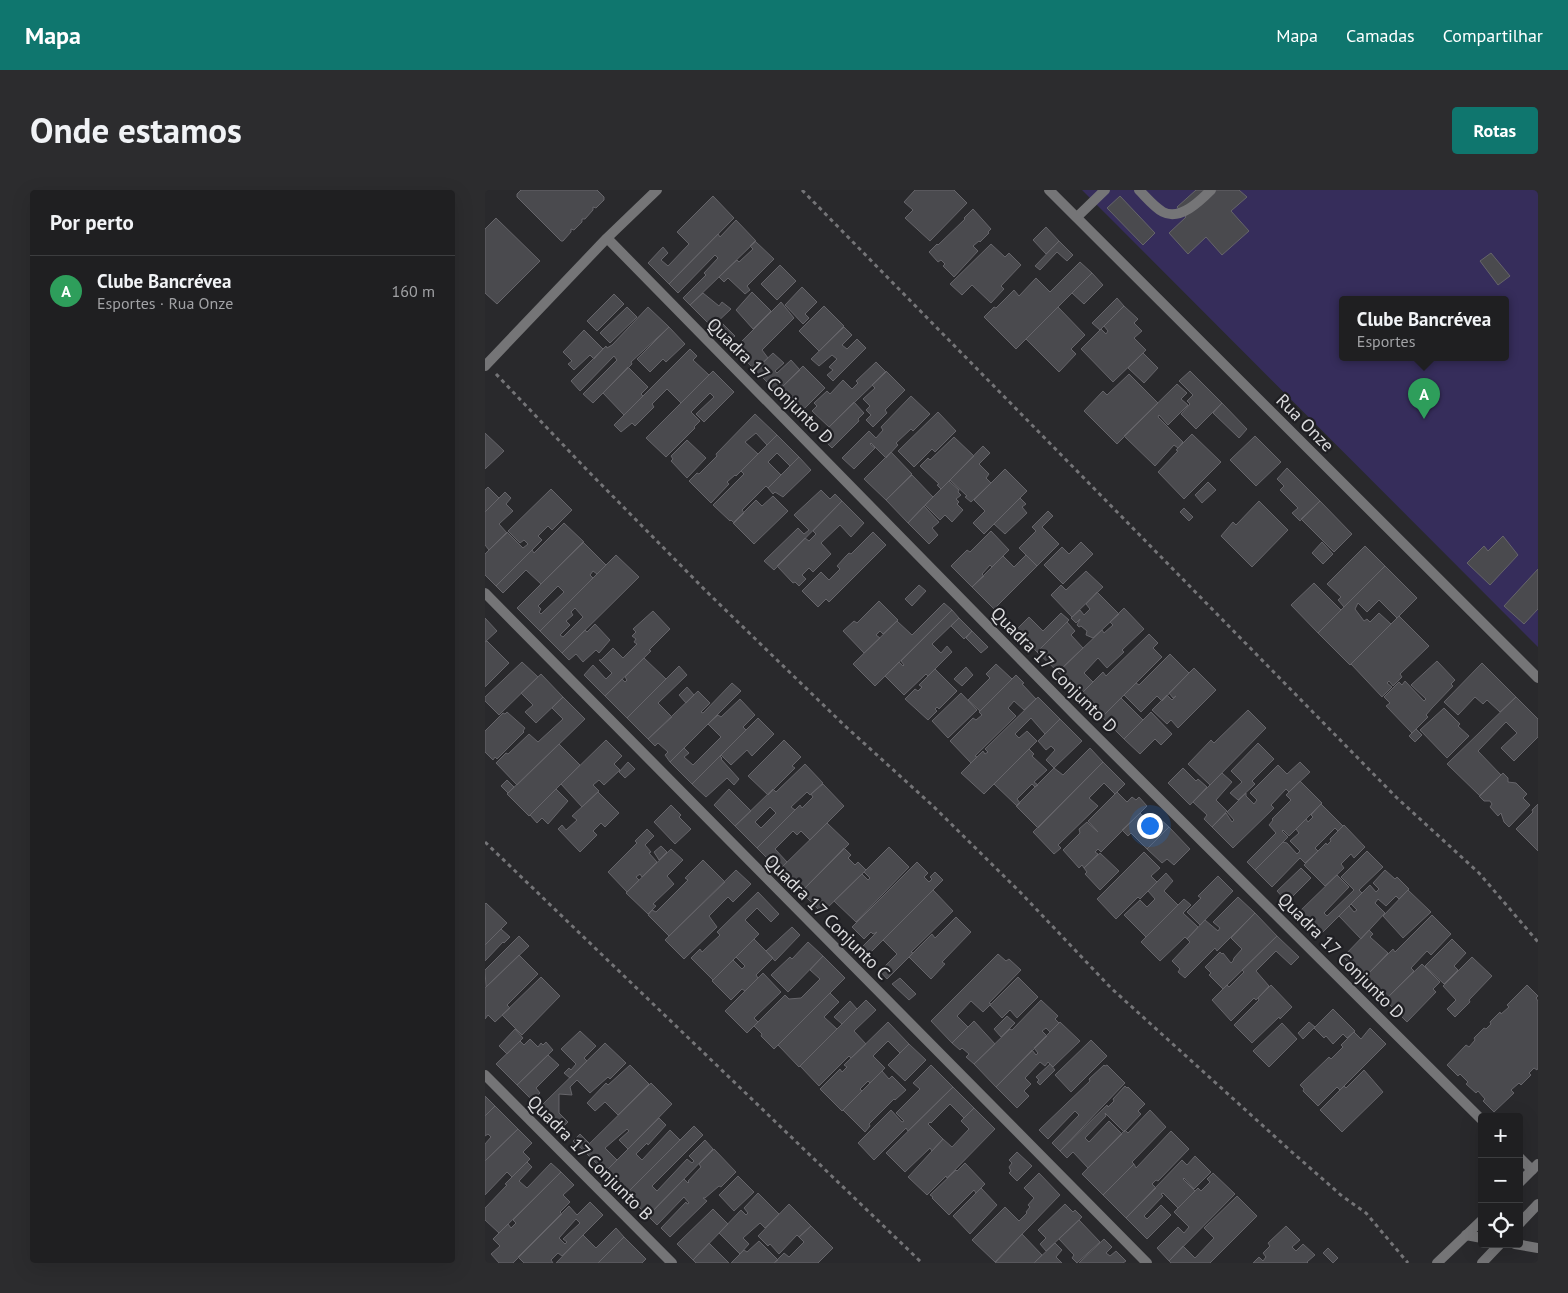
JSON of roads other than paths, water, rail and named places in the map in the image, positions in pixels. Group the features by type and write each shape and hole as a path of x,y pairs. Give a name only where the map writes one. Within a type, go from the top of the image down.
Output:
{"street":[{"path":"485,364 607,238 657,190"},
{"name":"Rua Onze","path":"1049,190 1538,678"},
{"path":"1077,217 1105,190"},
{"path":"1139,190 1161,211 1175,215 1199,202 1211,190"},
{"name":"Quadra 17 Conjunto D","path":"607,238 1075,715 1478,1116"},
{"name":"Quadra 17 Conjunto C","path":"485,593 1147,1263"},
{"name":"Quadra 17 Conjunto B","path":"485,1075 672,1263"},
{"path":"1521,1158 1535,1167 1523,1179"},
{"path":"1523,1220 1538,1204"},
{"path":"1437,1263 1478,1224"},
{"path":"1466,1235 1478,1237"},
{"path":"1523,1245 1538,1248"},
{"path":"1482,1263 1496,1248"}],"place":[{"name":"Clube Bancrévea","path":"1424,419"}]}
